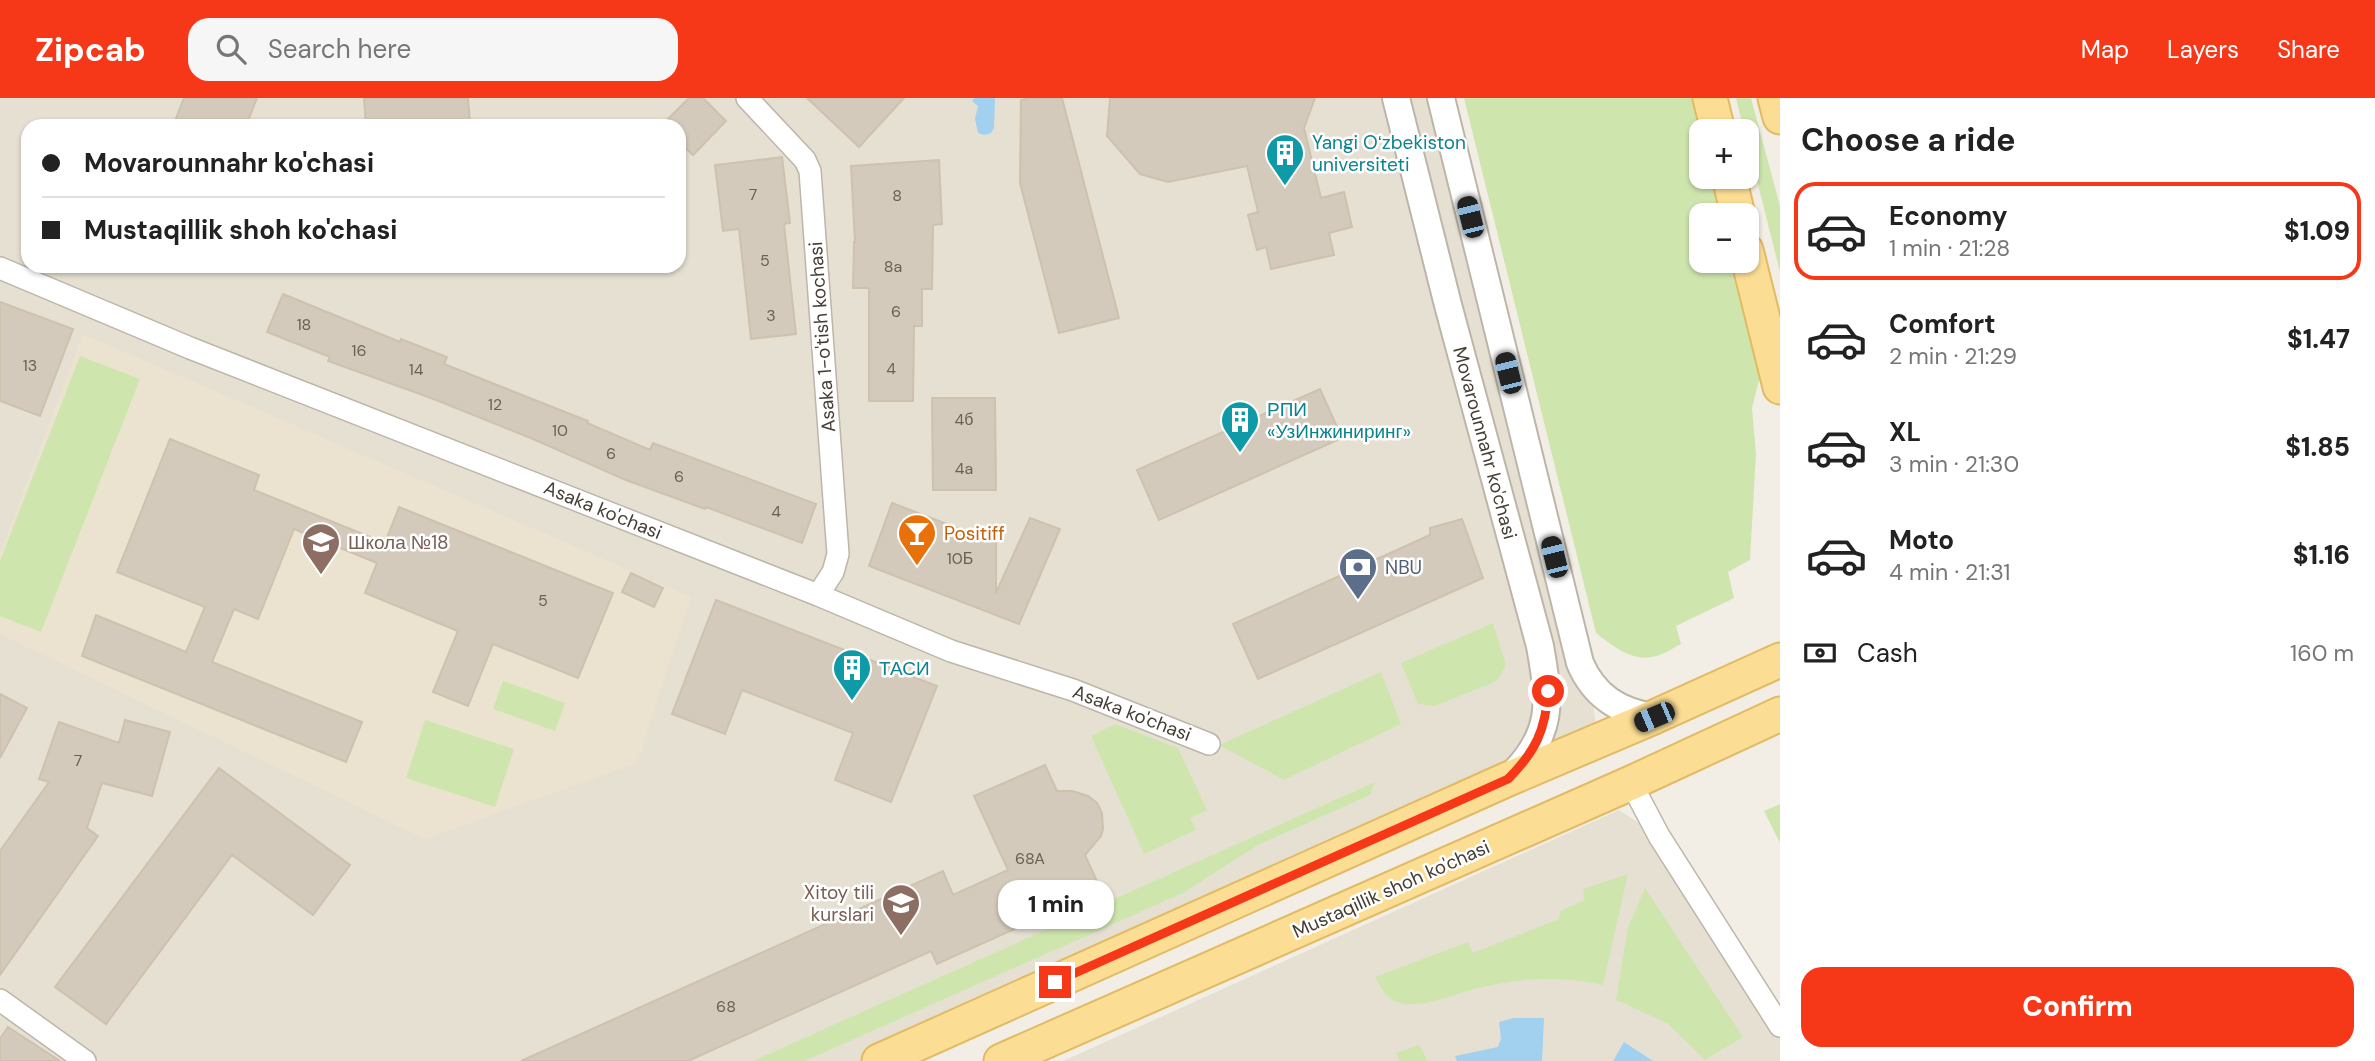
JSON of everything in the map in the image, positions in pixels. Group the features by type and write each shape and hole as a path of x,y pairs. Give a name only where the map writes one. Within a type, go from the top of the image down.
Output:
{"main road":[{"path":"1710,98 1715,119"},
{"path":"1775,98 1780,117"},
{"path":"1752,273 1780,387"},
{"path":"879,1061 1780,660"},
{"name":"Mustaqillik shoh ko'chasi","path":"1001,1061 1780,714"}],"street":[{"name":"Asaka 1-o'tish kochasi","path":"747,98 805,160 810,170 838,554 833,572 818,595"},
{"name":"Movarounnahr ko'chasi","path":"1396,98 1448,305 1540,646 1548,691 1545,719 1535,747 1528,760 1508,779"},
{"name":"Movarounnahr ko'chasi","path":"1441,98 1580,663 1592,686 1606,700 1630,712 1654,717"},
{"name":"Asaka ko'chasi","path":"0,268 190,348 818,595 951,651 1073,690 1209,744"},
{"path":"1630,783 1659,836 1780,1026"},
{"path":"0,1000 85,1061"}],"shaded area":[{"path":"0,98 1451,98 1581,616 1598,741 879,1061 0,1061"},
{"name":"Школа №18","path":"83,334 691,597 637,763 425,839 0,634 0,554"},
{"path":"1619,810 1659,836 1780,1026 1780,1061 1063,1061"}],"green space":[{"path":"1464,98 1696,98 1699,119 1689,119 1689,189 1719,189 1721,203 1689,203 1689,273 1737,273 1760,377 1752,408 1756,454 1750,560 1728,572 1734,598 1676,626 1681,644 1659,655 1648,658 1631,655 1596,633"},
{"path":"1736,98 1751,98 1757,119 1741,119"},
{"path":"1759,128 1780,206 1780,272 1759,189"},
{"path":"80,356 140,379 41,632 0,616 0,561"},
{"path":"1493,623 1506,665 1497,681 1435,706 1418,704 1401,663"},
{"path":"1381,672 1401,724 1284,780 1219,745"},
{"path":"503,681 565,703 555,731 493,709"},
{"path":"425,720 514,749 495,807 406,778"},
{"path":"1115,724 1178,748 1207,810 1190,818 1196,830 1144,854 1091,736"},
{"path":"1375,782 1370,795 1258,845 1183,893 805,1061 753,1061"},
{"path":"1780,804 1780,843 1764,811"},
{"path":"1628,874 1603,985 1554,979 1522,980 1474,989 1431,1002 1405,1004 1390,998 1375,977 1468,942 1473,953 1559,919 1560,911 1585,900 1583,889"},
{"path":"1645,888 1743,1037 1705,1060 1667,1023 1616,1000 1628,927"},
{"path":"1419,1045 1428,1061 1399,1061 1396,1053"}],"water":[{"path":"974,98 995,98 994,128 991,133 978,133 975,119 978,106 972,101"},
{"path":"1514,1018 1544,1018 1542,1061 1457,1061 1455,1056 1498,1047 1501,1039 1499,1022"},
{"path":"1624,1042 1653,1061 1613,1061"}],"building":[{"path":"184,98 257,98 249,119 176,119"},
{"path":"364,98 468,98 470,119 366,119"},
{"path":"689,98 703,98 726,121 693,155 686,148 686,119 668,119"},
{"path":"807,98 904,98 859,147"},
{"path":"1062,98 1119,318 1059,333 1020,183 1021,100"},
{"name":"Yangi Oʻzbekiston universiteti","path":"1110,98 1315,98 1304,128 1321,198 1344,192 1352,227 1329,233 1334,255 1271,269 1266,247 1257,250 1248,215 1258,212 1247,166 1168,182 1140,174 1107,136"},
{"path":"782,157 790,223 784,224 796,334 751,339 739,229 723,231 715,165"},
{"path":"939,160 942,224 933,225 932,289 922,289 922,326 914,326 913,401 869,401 869,288 853,288 855,242 851,166"},
{"path":"283,294 400,342 401,339 447,357 444,364 588,421 587,423 650,450 653,443 816,504 802,543 626,480 431,398 328,361 330,357 267,332"},
{"path":"0,302 73,329 40,416 0,401"},
{"name":"РПИ «УзИнжиниринг»","path":"1320,389 1342,438 1159,520 1137,470"},
{"path":"932,398 995,398 996,490 933,490"},
{"path":"170,439 259,475 254,490 385,543 399,507 613,593 578,678 493,644 468,706 433,692 458,631 365,593 377,563 294,529 258,619 234,609 212,662 362,722 346,762 82,656 96,615 186,652 205,607 117,572"},
{"path":"892,503 996,543 996,593 1030,518 1060,529 1019,624 869,566"},
{"name":"NBU","path":"1462,519 1483,578 1258,679 1233,624 1430,535 1430,528"},
{"path":"631,573 663,588 654,607 622,592"},
{"name":"ТАСИ","path":"716,600 937,686 891,802 835,780 853,733 742,690 725,734 672,714"},
{"path":"0,694 27,708 0,758"},
{"path":"125,720 170,732 152,796 102,783 87,828 98,836 0,975 0,851 49,782 39,779 59,722 119,743"},
{"path":"1045,765 1057,791 1072,791 1088,796 1097,803 1102,813 1101,836 1085,855 1101,890 937,964 931,951 688,1061 521,1061 943,871 953,895 1008,870 974,796"},
{"path":"219,768 350,865 313,915 232,855 106,1024 55,987"},
{"path":"8,1027 60,1061 0,1061 0,1039"}],"place":[{"name":"Yangi Oʻzbekiston universiteti","path":"1285,187"},
{"name":"РПИ «УзИнжиниринг»","path":"1240,454"},
{"name":"Positiff","path":"917,567"},
{"name":"Школа №18","path":"321,576"},
{"name":"NBU","path":"1358,601"},
{"name":"ТАСИ","path":"852,702"},
{"name":"Xitoy tili kurslari","path":"901,937"}],"route":[{"path":"1055,982 1508,779 1528,760 1535,747 1545,719 1548,691"}]}
